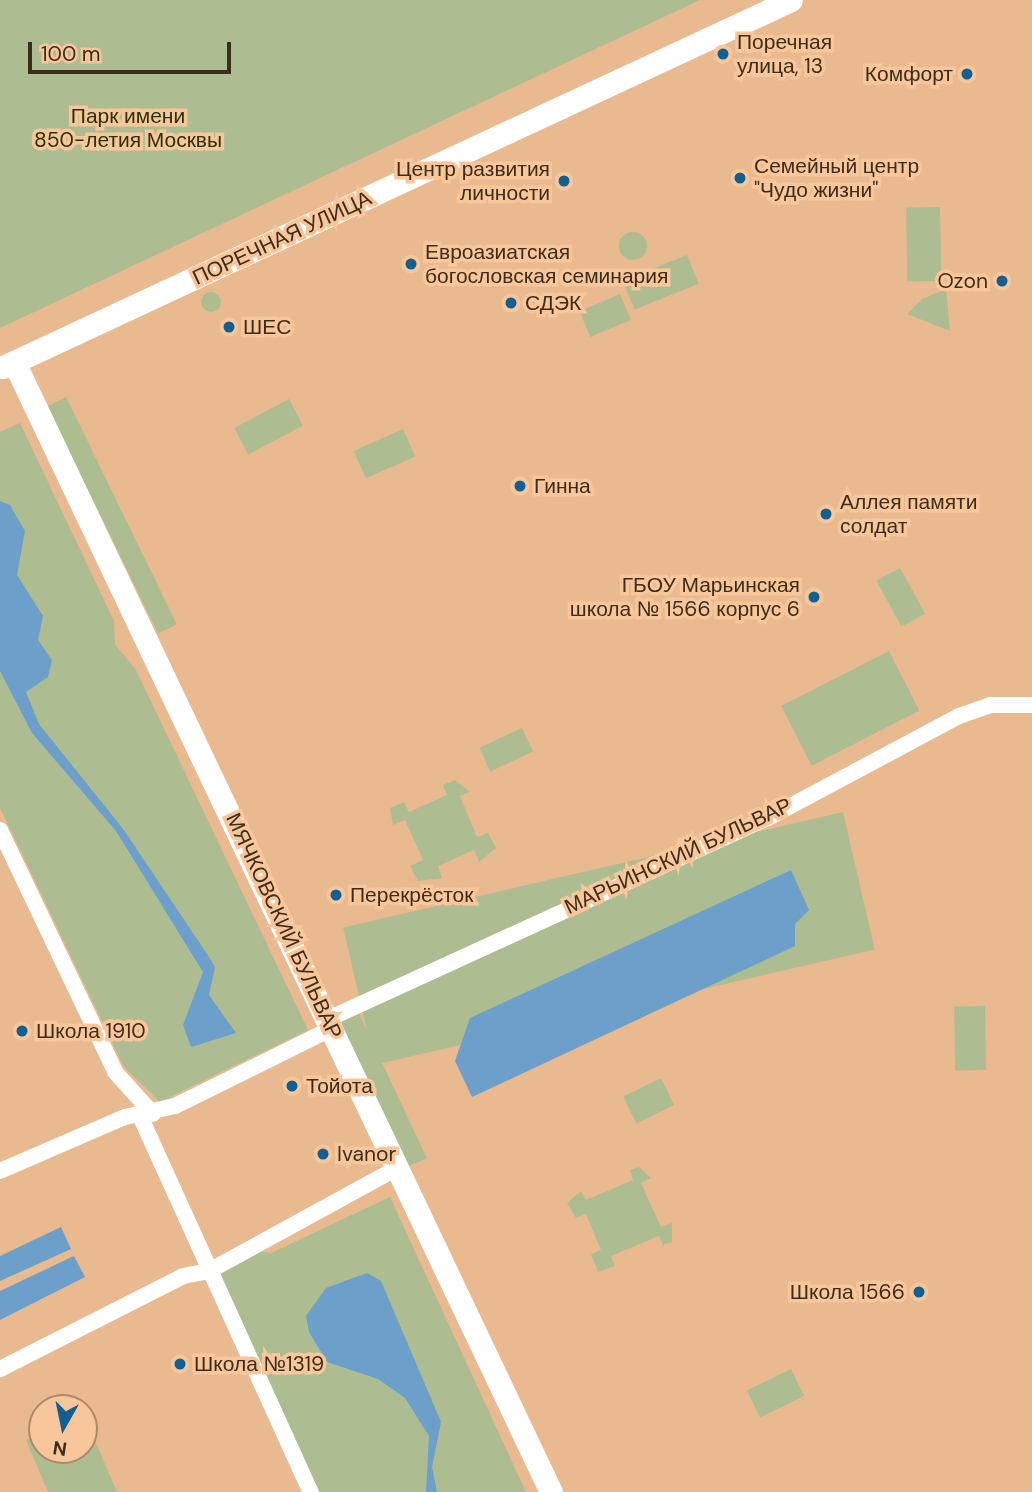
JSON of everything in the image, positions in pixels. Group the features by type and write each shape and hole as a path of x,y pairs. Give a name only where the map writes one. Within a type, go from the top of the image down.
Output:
{"street":[{"name":"ПОРЕЧНАЯ УЛИЦА","path":"7,365 791,0"},
{"name":"МЯЧКОВСКИЙ БУЛЬВАР","path":"7,365 329,1024 551,1492"},
{"name":"МАРЬИНСКИЙ БУЛЬВАР","path":"0,1171 125,1118 147,1116 329,1024 768,818 958,716 991,705 1032,705"},
{"path":"0,830 116,1073 147,1116 209,1271 311,1492"},
{"path":"0,1369 183,1276 209,1271 397,1168"}],"green space":[{"name":"Парк имени 850-летия Москвы","path":"0,0 700,0 0,328"},
{"path":"940,207 941,281 907,282 906,208"},
{"path":"633,232 643,236 647,246 643,256 633,260 623,256 619,246 623,236"},
{"path":"687,255 699,284 635,310 623,281"},
{"path":"946,289 950,331 907,314 922,299"},
{"path":"211,292 218,295 221,302 218,309 211,312 204,309 201,302 204,295"},
{"path":"620,294 631,320 590,337 579,311"},
{"path":"66,397 177,624 158,634 47,406"},
{"path":"289,399 303,425 248,455 234,428"},
{"path":"20,423 114,621 115,644 136,670 308,1030 160,1102 124,1067 0,808 0,432"},
{"path":"403,429 415,456 366,478 354,451"},
{"path":"900,568 925,613 902,627 876,581"},
{"path":"889,651 919,711 812,766 781,706"},
{"path":"522,728 533,752 490,771 479,748"},
{"path":"455,780 470,792 460,796 477,837 488,833 496,848 479,862 474,850 438,866 442,878 418,881 410,866 423,860 405,820 393,825 390,808 404,802 409,812 447,795 443,785"},
{"path":"843,812 875,949 375,1065 343,927"},
{"path":"985,1006 986,1070 955,1071 954,1007"},
{"path":"359,1013 427,1158 406,1168 338,1023"},
{"path":"661,1078 674,1105 636,1123 623,1096"},
{"path":"639,1167 651,1178 641,1183 661,1227 672,1223 672,1242 663,1245 659,1236 611,1256 615,1266 598,1272 591,1254 601,1250 586,1214 576,1218 567,1203 581,1191 586,1200 633,1180 630,1170"},
{"path":"390,1197 526,1492 319,1492 216,1273 252,1250 271,1253"},
{"path":"791,1369 804,1396 760,1417 747,1390"},
{"path":"98,1448 117,1492 48,1492 36,1464 98,1464"}],"water":[{"path":"0,501 10,505 25,531 17,575 43,616 38,640 52,660 48,677 26,692 39,724 124,830 209,957 215,967 209,995 236,1033 191,1047 183,1025 203,972 116,831 32,733 0,671"},
{"path":"791,870 809,910 795,924 795,946 472,1097 455,1061 470,1018"},
{"path":"61,1227 71,1249 0,1281 0,1256"},
{"path":"74,1256 85,1277 0,1320 0,1291"},
{"path":"367,1273 381,1281 441,1422 432,1467 437,1492 426,1492 429,1436 405,1398 378,1379 327,1362 309,1332 306,1316 326,1288"}],"place":[{"name":"Поречная улица, 13","path":"723,54"},
{"name":"Комфорт","path":"967,74"},
{"name":"Семейный центр \"Чудо жизни\"","path":"740,178"},
{"name":"Центр развития личности","path":"564,181"},
{"name":"Евроазиатская богословская семинария","path":"411,264"},
{"name":"Ozon","path":"1002,281"},
{"name":"СДЭК","path":"511,303"},
{"name":"ШЕС","path":"229,327"},
{"name":"Гинна","path":"520,486"},
{"name":"Аллея памяти солдат","path":"826,514"},
{"name":"ГБОУ Марьинская школа № 1566 корпус 6","path":"814,597"},
{"name":"Перекрёсток","path":"336,895"},
{"name":"Школа 1910","path":"22,1031"},
{"name":"Тойота","path":"292,1086"},
{"name":"Ivanor","path":"323,1154"},
{"name":"Школа 1566","path":"919,1292"},
{"name":"Школа №1319","path":"180,1364"}]}
